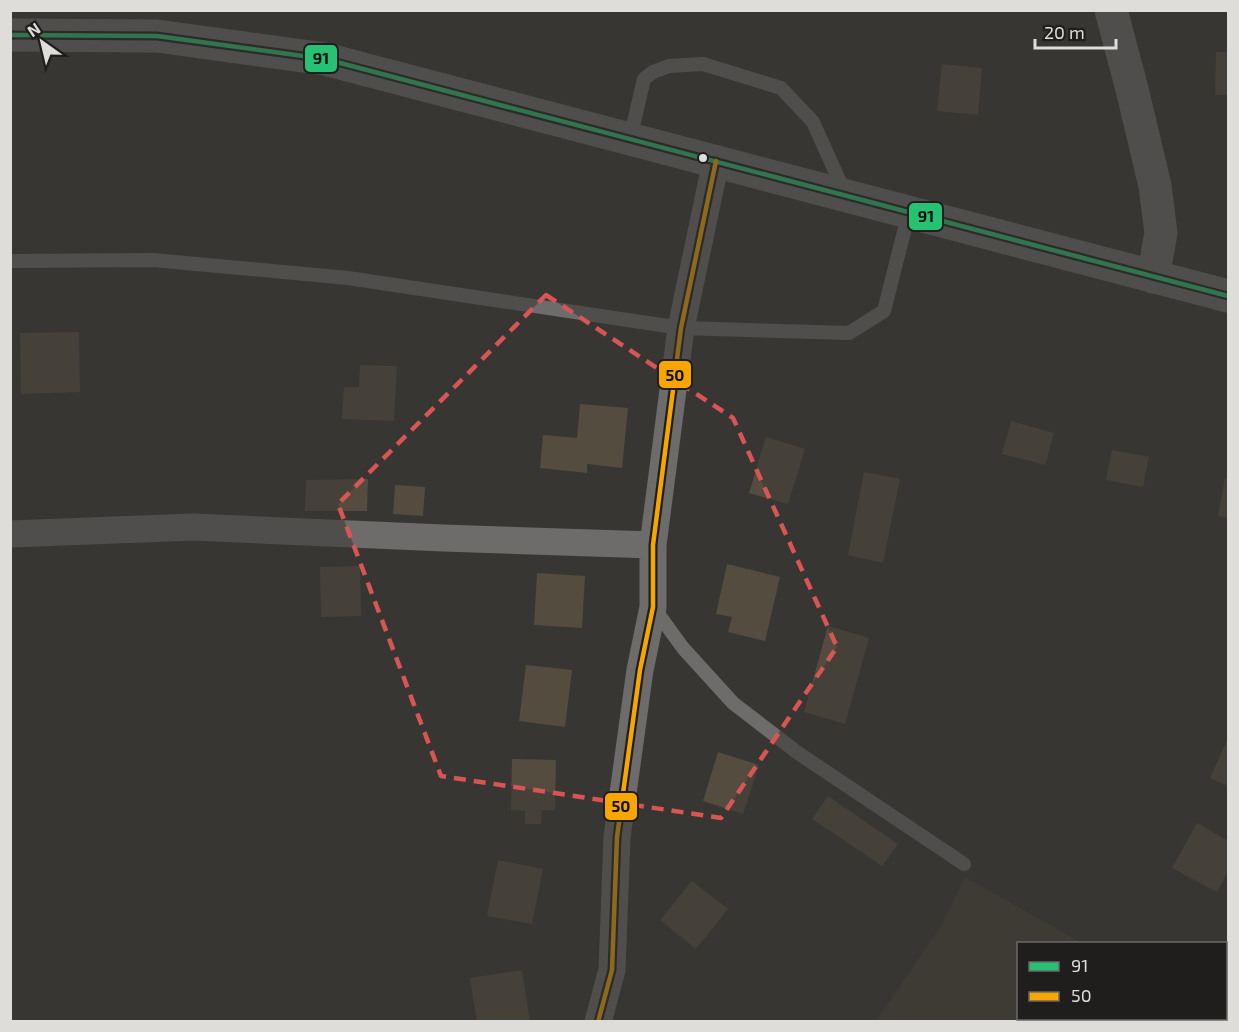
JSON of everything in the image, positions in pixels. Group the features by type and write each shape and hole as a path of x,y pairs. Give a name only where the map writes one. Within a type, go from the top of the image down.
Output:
{"main road":[{"path":"10,35 157,36 325,59 1228,296"}],"street":[{"path":"1111,10 1155,186 1161,233 1153,277"},
{"path":"598,1022 612,970 617,837 640,669 653,607 653,545 681,328 716,161"},
{"path":"10,534 194,527 653,545"}],"lane":[{"path":"630,139 644,79 653,72 669,66 703,64 781,88 813,122 847,196"},
{"path":"10,261 153,260 348,278 681,328 849,333 884,311 909,212"},
{"path":"653,607 683,648 733,703 798,753 964,864"}],"highlighted area":[{"path":"546,295 733,418 837,647 721,818 441,776 338,504"}],"shaded area":[{"path":"965,877 1080,942 1017,942 1017,1020 1219,1021 876,1021 941,926"}],"building":[{"path":"1216,52 1228,52 1228,95 1215,95"},
{"path":"942,64 982,68 978,115 937,111"},
{"path":"79,332 80,392 21,394 20,333"},
{"path":"360,365 397,366 394,421 342,419 344,387 359,387"},
{"path":"580,404 628,408 622,468 587,464 587,473 540,468 543,435 577,438"},
{"path":"1011,421 1054,433 1045,465 1002,454"},
{"path":"766,437 805,449 788,504 749,493"},
{"path":"1112,450 1149,457 1143,487 1106,480"},
{"path":"864,472 900,479 883,563 848,555"},
{"path":"1225,478 1228,479 1228,518 1218,516"},
{"path":"368,479 367,511 305,511 306,480"},
{"path":"395,485 425,487 423,516 393,514"},
{"path":"727,564 780,577 765,641 728,632 732,617 716,614"},
{"path":"360,566 361,616 321,617 320,567"},
{"path":"537,573 585,576 582,628 534,625"},
{"path":"828,626 869,638 845,724 804,712"},
{"path":"526,665 572,670 565,727 519,721"},
{"path":"1228,738 1228,786 1210,778"},
{"path":"718,752 759,765 743,814 703,801"},
{"path":"512,759 556,760 555,810 542,810 541,824 525,824 525,811 511,810"},
{"path":"828,796 898,844 882,866 812,819"},
{"path":"1197,823 1228,841 1228,871 1217,892 1172,868"},
{"path":"498,860 543,869 532,924 487,916"},
{"path":"692,881 728,909 696,949 660,920"},
{"path":"522,970 530,1022 477,1022 470,978"}],"transit line":[{"name":"91","path":"10,35 157,36 325,59 1228,296"},
{"name":"50","path":"598,1022 612,970 617,837 640,670 653,607 653,545 681,328 716,161"}]}
